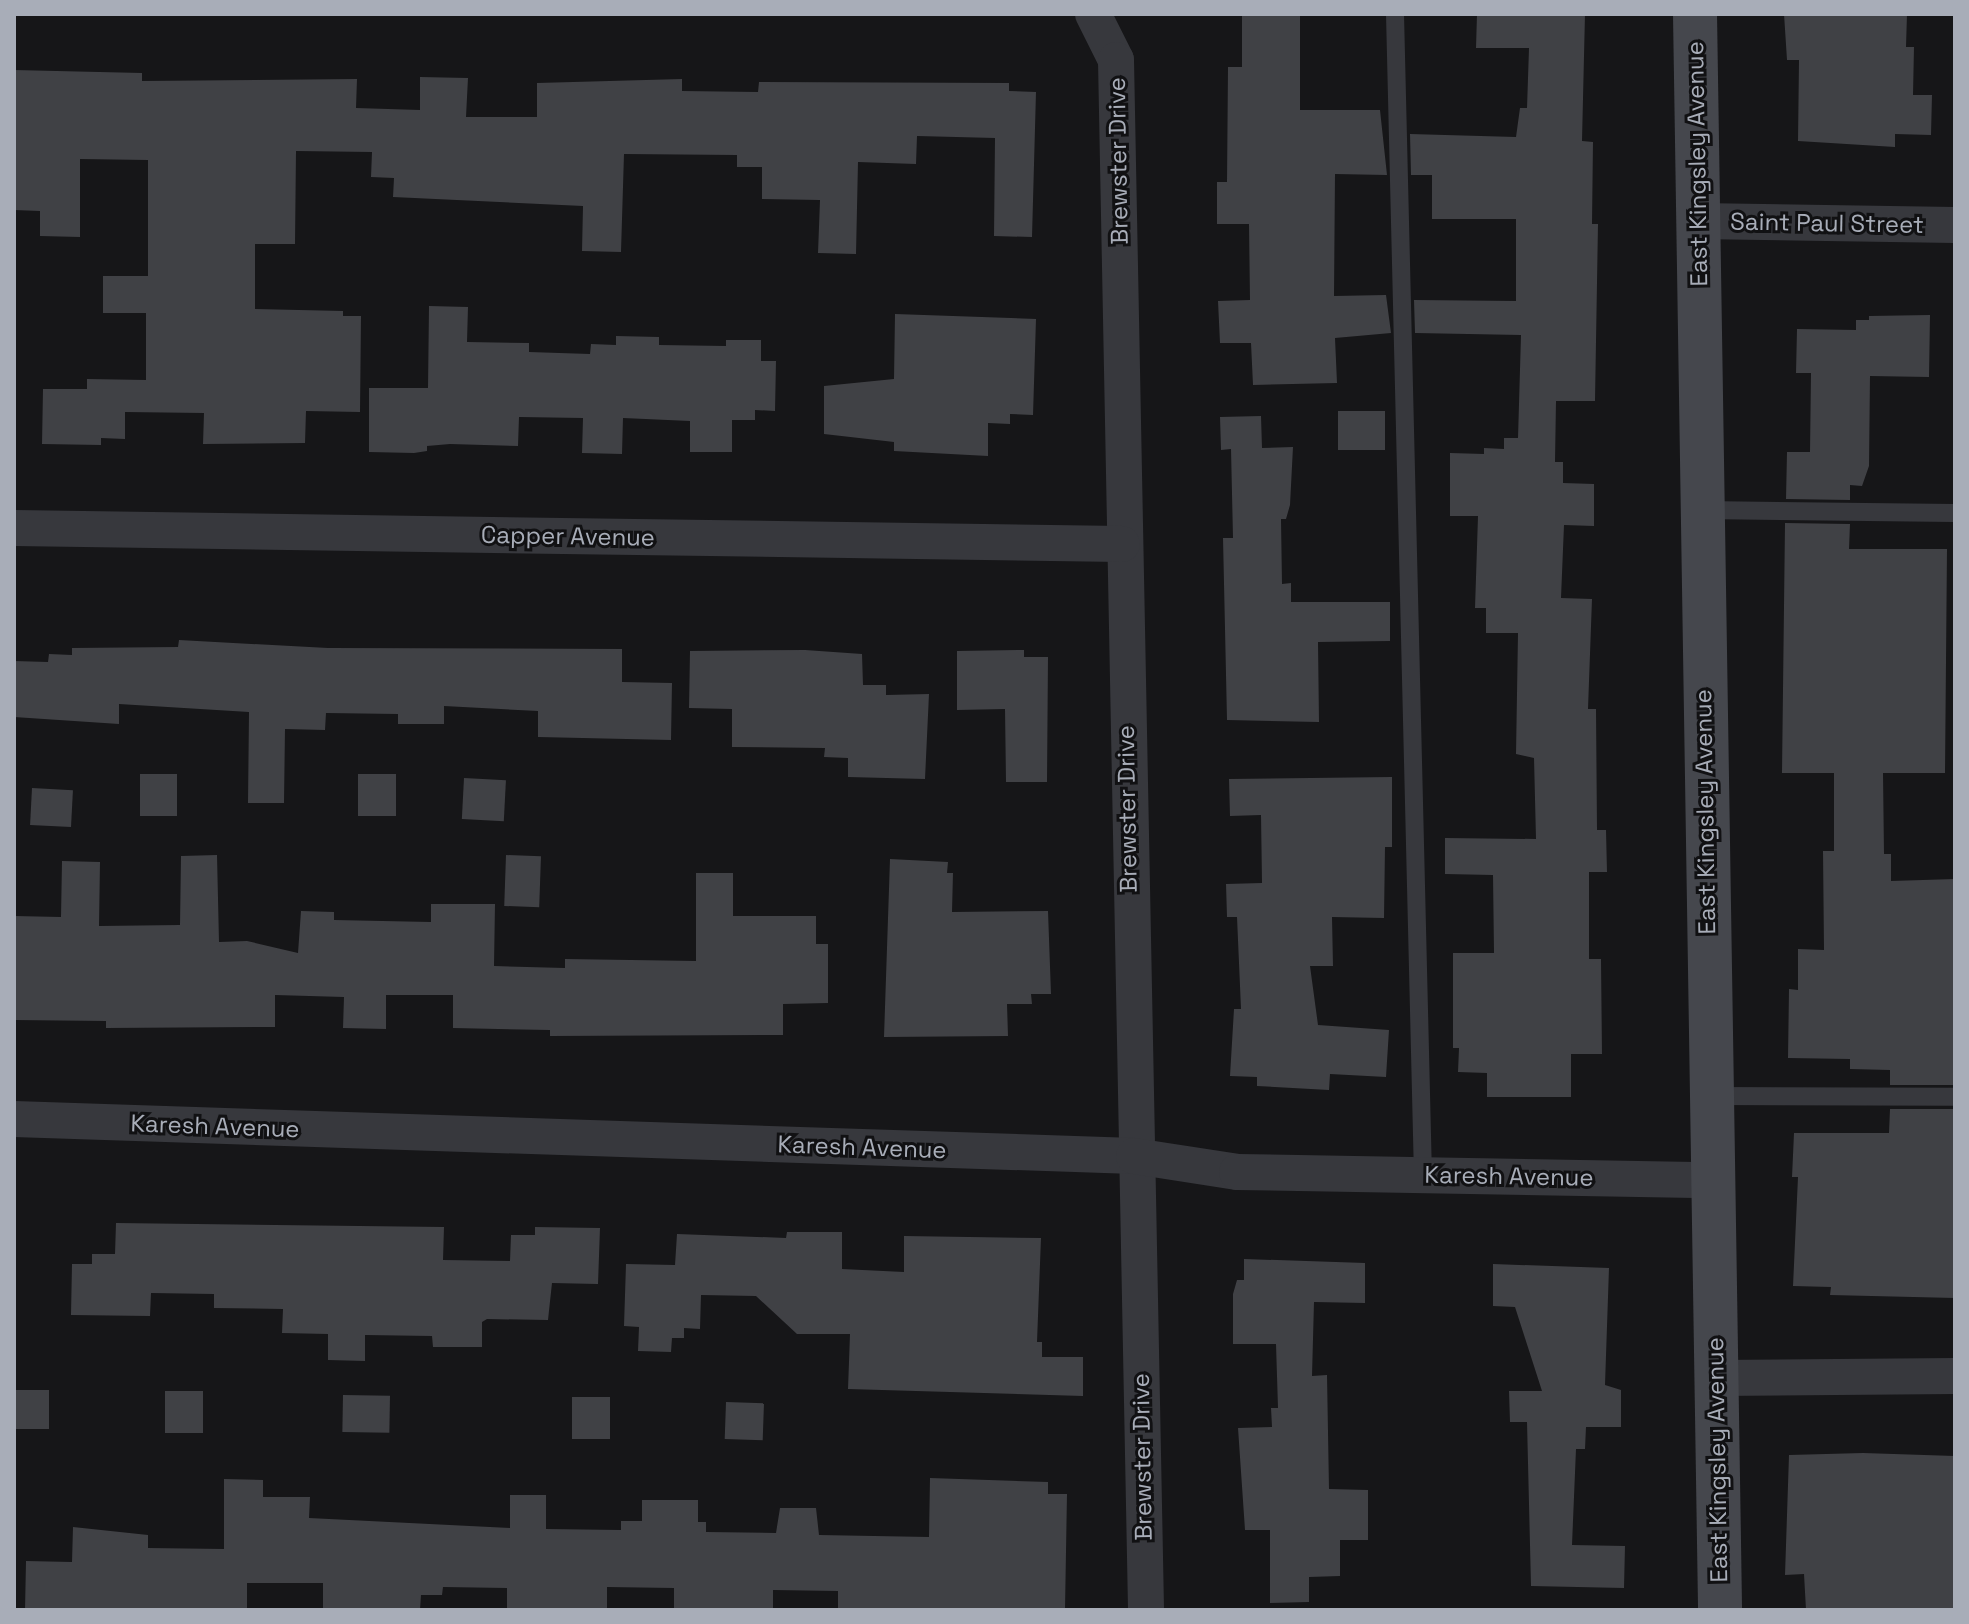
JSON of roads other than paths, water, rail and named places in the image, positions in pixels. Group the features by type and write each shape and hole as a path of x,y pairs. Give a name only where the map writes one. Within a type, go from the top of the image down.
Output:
{"street":[{"name":"Brewster Drive","path":"1093,14 1116,60 1122,544 1146,1610"},
{"name":"East Kingsley Avenue","path":"1695,14 1710,1180 1720,1610"},
{"name":"Saint Paul Street","path":"1698,221 1955,225"},
{"name":"Capper Avenue","path":"14,528 1122,544"},
{"name":"Karesh Avenue","path":"14,1119 1134,1156 1237,1172 1710,1180"},
{"path":"1716,1378 1955,1376"}],"lane":[{"path":"1395,14 1423,1175"},
{"path":"1702,510 1955,513"},
{"path":"1709,1096 1955,1097"}]}
